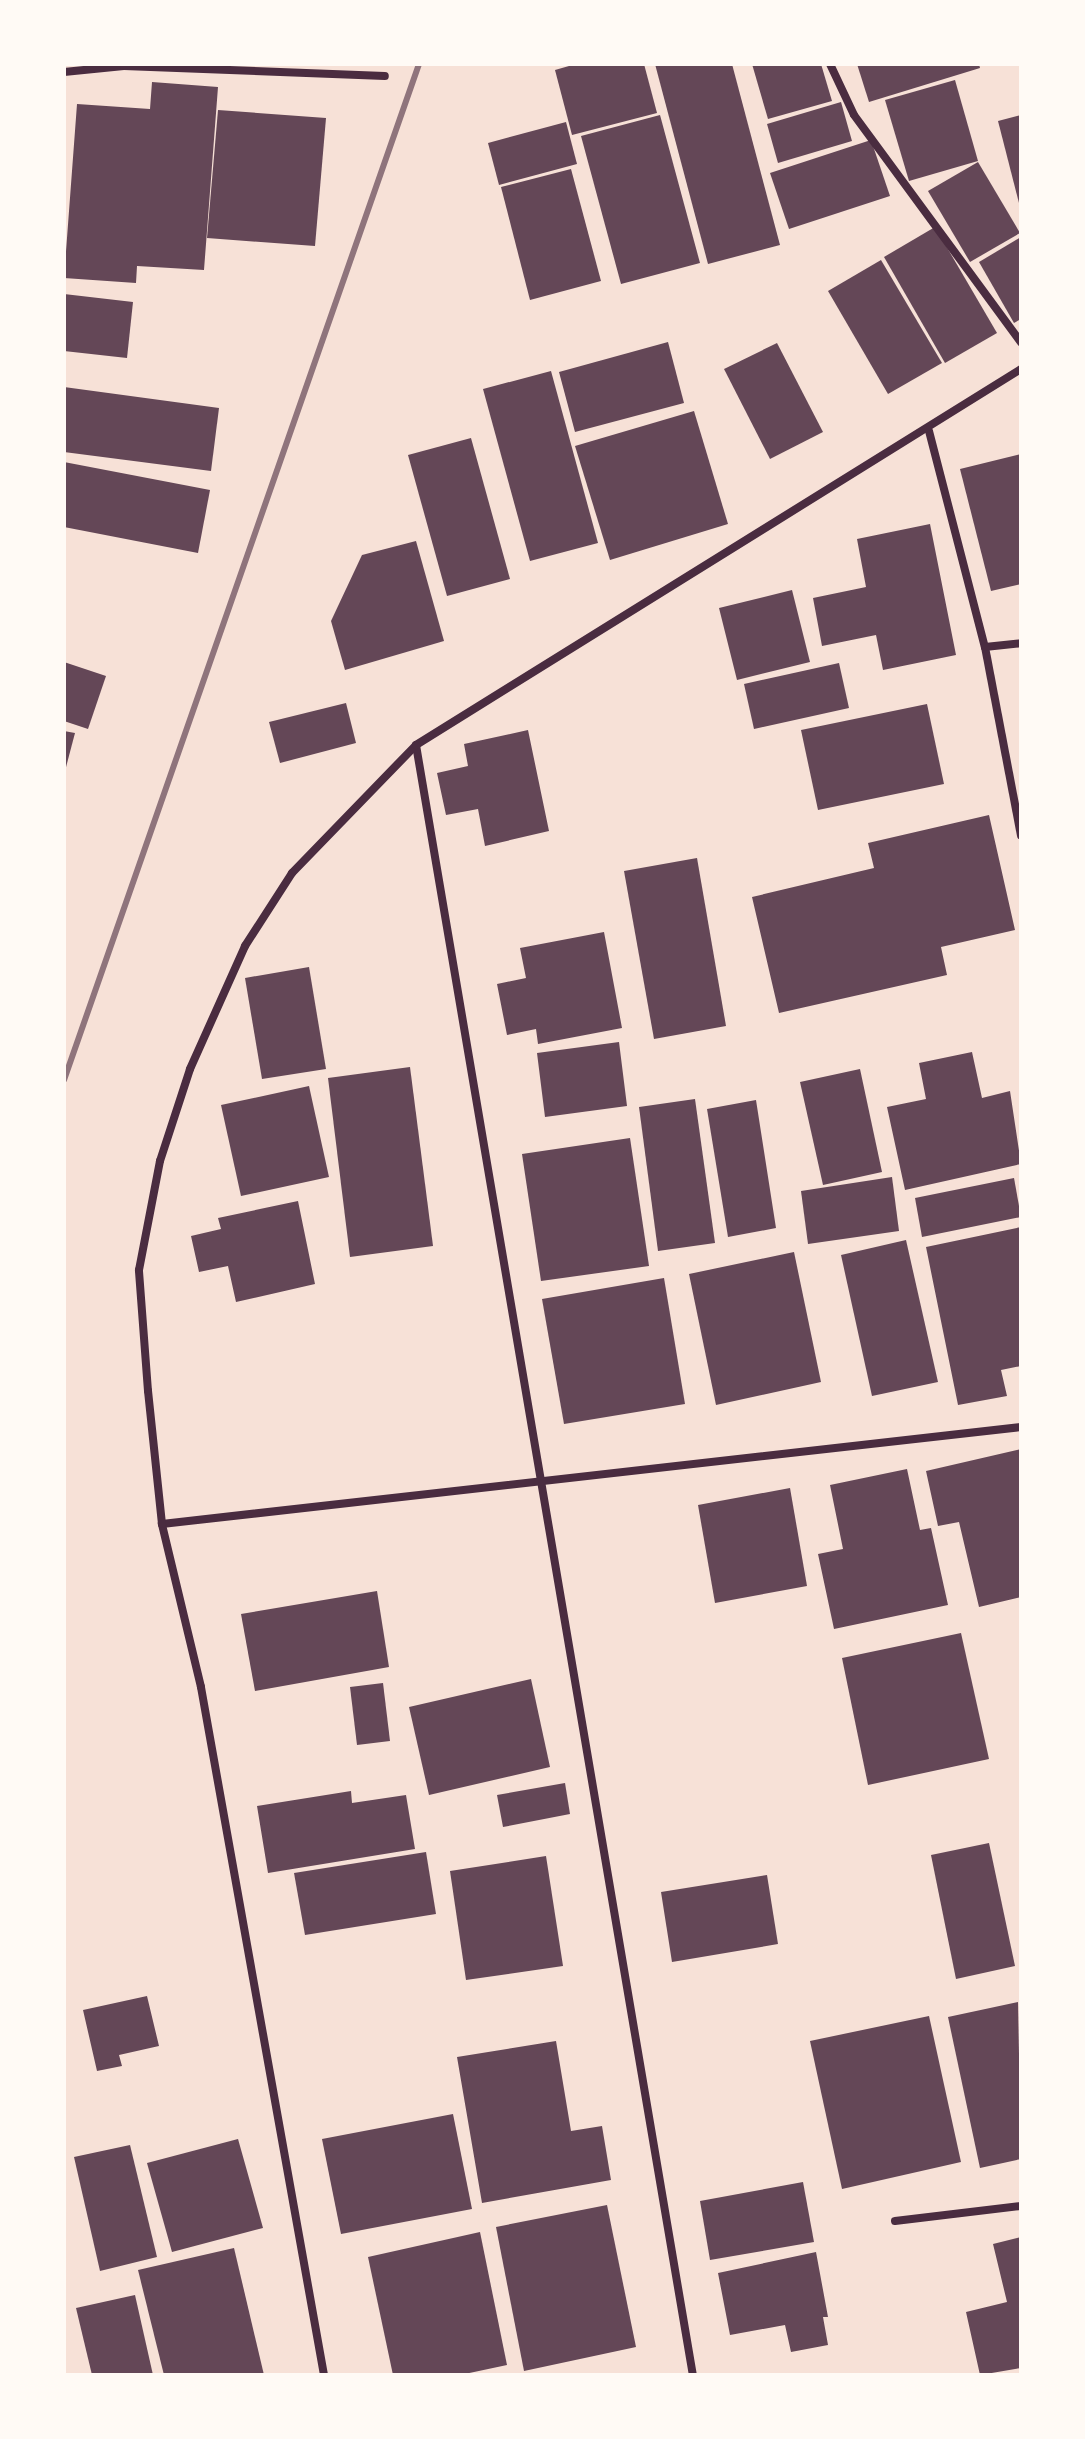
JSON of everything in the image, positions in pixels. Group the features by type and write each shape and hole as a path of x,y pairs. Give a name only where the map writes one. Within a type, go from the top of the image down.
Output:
{"street":[{"path":"830,64 854,115 1021,342"},
{"path":"64,72 124,66 385,76"},
{"path":"324,2375 201,1687 162,1524 139,1270 169,1135 190,1069 245,946 292,873 416,745 929,431 1021,369"},
{"path":"929,431 985,647 1021,836"},
{"path":"985,647 1021,643"},
{"path":"416,745 544,1478 693,2375"},
{"path":"162,1524 544,1478 1021,1427"},
{"path":"895,2221 1021,2206"}],"building":[{"path":"576,64 644,64 657,113 572,135 555,70"},
{"path":"655,64 732,64 780,245 708,264"},
{"path":"752,64 821,64 832,101 768,119"},
{"path":"857,64 979,64 980,68 869,102"},
{"path":"955,80 978,161 909,181 885,100"},
{"path":"152,82 218,87 204,270 137,266 136,283 64,278 77,104 150,109"},
{"path":"841,102 852,141 778,163 767,124"},
{"path":"218,110 326,118 315,246 207,238"},
{"path":"660,115 700,263 621,284 581,136"},
{"path":"1021,115 1021,207 1020,207 998,121"},
{"path":"566,122 577,164 499,185 488,143"},
{"path":"871,140 890,196 789,229 770,173"},
{"path":"978,162 1020,233 970,262 928,191"},
{"path":"571,169 601,281 530,300 501,187"},
{"path":"935,227 997,333 945,363 884,257"},
{"path":"1021,237 1021,319 1014,323 979,262"},
{"path":"881,260 942,363 888,394 828,291"},
{"path":"64,294 133,302 127,358 64,351"},
{"path":"668,342 684,403 575,432 559,372"},
{"path":"777,343 823,432 770,459 724,369"},
{"path":"551,371 598,543 530,561 483,389"},
{"path":"64,387 219,408 211,471 64,452"},
{"path":"694,411 728,524 610,560 575,446"},
{"path":"471,438 510,579 447,596 408,455"},
{"path":"1021,454 1021,584 991,591 960,469"},
{"path":"64,462 210,490 198,553 64,527"},
{"path":"930,524 956,655 883,670 876,635 822,646 813,598 866,587 857,539"},
{"path":"416,541 444,641 345,670 331,621 362,555"},
{"path":"792,590 810,662 737,680 719,608"},
{"path":"64,662 106,676 88,729 64,721"},
{"path":"839,663 849,708 754,729 744,684"},
{"path":"346,703 356,743 280,763 269,722"},
{"path":"927,704 944,784 818,810 801,730"},
{"path":"528,730 549,831 485,846 478,809 446,815 437,773 468,766 464,744"},
{"path":"64,731 75,733 65,771 64,771"},
{"path":"989,815 1015,930 941,947 947,975 779,1013 752,897 874,868 868,843"},
{"path":"697,858 726,1026 654,1039 624,871"},
{"path":"604,932 622,1028 538,1044 536,1029 507,1035 497,984 526,978 520,948"},
{"path":"309,967 326,1069 262,1079 245,978"},
{"path":"619,1042 627,1106 545,1117 537,1053"},
{"path":"972,1052 982,1098 1010,1091 1021,1164 905,1190 887,1107 926,1099 919,1063"},
{"path":"410,1067 433,1246 350,1257 328,1078"},
{"path":"860,1069 882,1172 823,1185 800,1082"},
{"path":"309,1086 329,1177 241,1196 221,1105"},
{"path":"695,1099 715,1243 658,1251 639,1107"},
{"path":"756,1100 776,1228 728,1237 707,1109"},
{"path":"630,1138 649,1266 541,1281 522,1154"},
{"path":"892,1177 899,1231 808,1244 801,1191"},
{"path":"1014,1178 1021,1217 922,1237 915,1198"},
{"path":"298,1201 315,1284 236,1302 228,1266 199,1272 191,1236 221,1229 218,1218"},
{"path":"1021,1227 1021,1366 1001,1370 1007,1396 958,1405 926,1247"},
{"path":"906,1240 938,1382 872,1396 841,1255"},
{"path":"794,1252 821,1382 716,1405 689,1274"},
{"path":"664,1278 685,1404 564,1424 542,1299"},
{"path":"1021,1449 1021,1597 979,1607 959,1522 938,1526 926,1471"},
{"path":"907,1469 920,1530 931,1528 948,1605 834,1629 818,1554 843,1549 830,1485"},
{"path":"790,1488 807,1586 715,1603 698,1505"},
{"path":"377,1591 389,1667 255,1691 241,1614"},
{"path":"961,1633 989,1759 868,1785 842,1658"},
{"path":"531,1679 550,1767 429,1795 409,1707"},
{"path":"383,1683 390,1741 357,1745 350,1687"},
{"path":"565,1783 570,1814 503,1827 497,1795"},
{"path":"351,1791 352,1803 406,1795 415,1849 268,1873 257,1806"},
{"path":"989,1843 1015,1966 956,1979 931,1855"},
{"path":"426,1852 436,1914 305,1935 294,1873"},
{"path":"546,1856 563,1966 466,1980 450,1871"},
{"path":"767,1875 778,1944 672,1962 661,1892"},
{"path":"147,1996 159,2046 119,2055 122,2066 97,2071 83,2010"},
{"path":"1018,2002 1021,2159 980,2168 948,2017"},
{"path":"929,2016 961,2162 842,2189 810,2041"},
{"path":"556,2041 571,2131 602,2126 611,2180 482,2203 457,2057"},
{"path":"453,2114 472,2209 341,2234 322,2139"},
{"path":"238,2139 263,2228 172,2252 147,2163"},
{"path":"130,2145 157,2257 100,2271 74,2157"},
{"path":"803,2182 814,2242 710,2260 700,2201"},
{"path":"607,2205 636,2347 524,2371 496,2227"},
{"path":"480,2232 507,2365 460,2375 393,2375 368,2257"},
{"path":"1021,2237 1021,2368 980,2375 966,2312 1007,2302 993,2244"},
{"path":"234,2248 264,2375 164,2375 138,2270"},
{"path":"816,2252 828,2317 823,2317 828,2345 791,2352 785,2325 730,2335 718,2273"},
{"path":"135,2295 153,2375 92,2375 76,2308"}],"railway":[{"path":"64,1080 419,64"}]}
